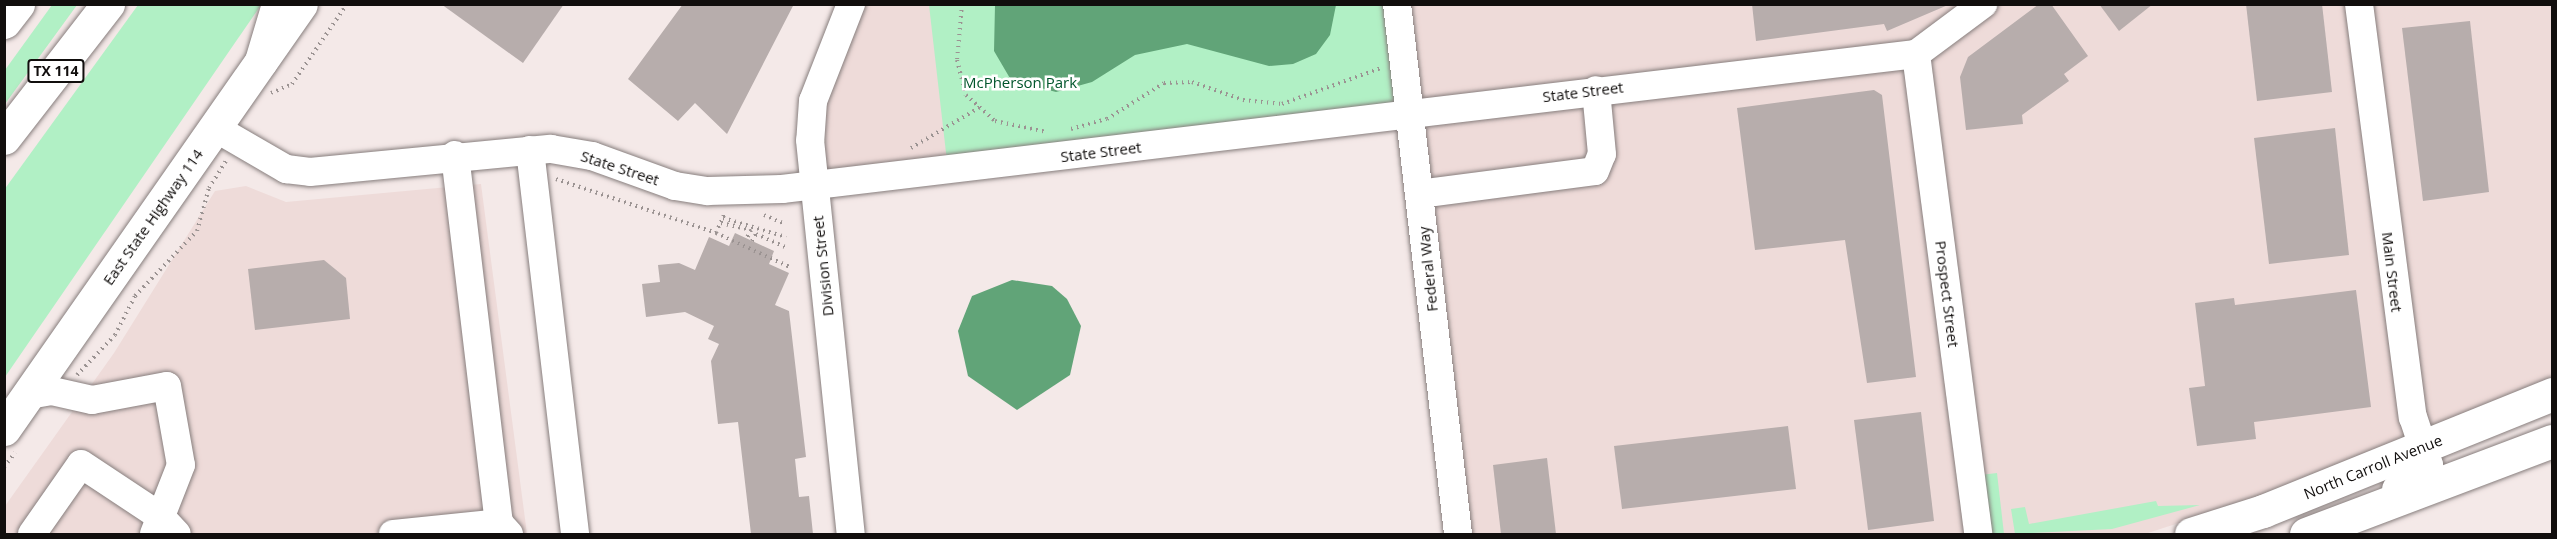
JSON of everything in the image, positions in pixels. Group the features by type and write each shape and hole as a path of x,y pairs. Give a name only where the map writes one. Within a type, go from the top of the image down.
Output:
{"main road":[{"path":"4,22 18,4"},
{"name":"TX 114","path":"4,138 108,4"},
{"path":"261,61 278,4"},
{"name":"East State Highway 114","path":"11,439 29,395 74,378 223,142 261,61 301,4"},
{"name":"North Carroll Avenue","path":"2191,534 2424,447 2553,394"},
{"path":"2306,534 2553,441"}],"street":[{"name":"Division Street","path":"851,4 813,101 815,185 851,534"},
{"name":"Federal Way","path":"1397,4 1458,534"},
{"path":"1916,54 1983,4"},
{"name":"Main Street","path":"2359,4 2413,417 2424,447 2428,472 2373,507"},
{"name":"State Street","path":"223,142 286,169 310,172 455,155 530,150 592,156 675,186 708,191 815,185 1596,90 1916,54"},
{"name":"Prospect Street","path":"1916,54 1978,534"},
{"path":"1419,194 1595,171 1602,154 1596,90"},
{"path":"530,150 575,534"},
{"path":"393,534 504,529 455,155"},
{"path":"29,395 51,391 74,378 167,386 181,465 164,529 81,464 32,534"}],"path":[{"path":"264,102 292,84 347,4"},
{"path":"962,4 957,60 966,95 995,121 1054,134"},
{"path":"1064,131 1107,118 1164,83 1192,82 1243,100 1282,104 1384,66"},
{"path":"900,153 980,107"},
{"path":"74,378 115,335 135,296 197,231 223,142"},
{"path":"723,218 751,228"},
{"path":"721,223 786,237"},
{"path":"751,228 749,240 760,230"},
{"path":"716,233 790,267"},
{"path":"756,234 788,248"},
{"path":"4,467 11,439"}],"shaded area":[{"path":"1336,4 1330,35 1316,54 1293,64 1269,66 1187,44 1135,55 1092,82 1056,92 1011,80 994,51 995,5"},
{"path":"851,5 2552,5 2552,384 2258,497 2145,534 1471,534 1423,112 815,185 810,140"},
{"path":"481,184 527,534 5,534 5,506 114,353 215,191 246,186 286,202"},
{"path":"1012,280 1052,286 1067,299 1081,326 1070,375 1017,410 968,376 958,331 972,296"}],"green space":[{"path":"52,5 77,5 5,104 5,70"},
{"path":"138,5 261,5 5,377 4,190"},
{"name":"McPherson Park","path":"929,5 1397,5 1411,114 948,170"},
{"path":"1997,473 2004,534 1988,534 1980,475"},
{"path":"2156,501 2158,506 2200,505 2112,529 2015,534 2011,509 2025,507 2029,524"}],"building":[{"path":"441,4 564,4 523,63"},
{"path":"683,4 794,4 727,134 695,103 678,121 628,79"},
{"path":"1752,4 1948,5 1887,31 1884,24 1756,41"},
{"path":"2039,4 2051,4 2088,56 2064,74 2069,81 2022,115 2023,124 1966,130 1960,77 1968,57"},
{"path":"2099,4 2153,4 2119,31"},
{"path":"2246,4 2322,4 2332,92 2257,101"},
{"path":"2470,21 2489,192 2423,201 2402,28"},
{"path":"1874,90 1882,95 1916,377 1867,383 1845,240 1755,250 1737,108"},
{"path":"2335,128 2349,255 2269,264 2254,138"},
{"path":"735,233 774,251 769,264 789,273 775,305 789,311 806,457 795,459 799,497 809,496 813,534 751,534 738,422 718,424 711,361 719,344 708,339 714,326 685,312 646,317 642,284 660,282 658,265 679,263 695,270 709,237 729,246"},
{"path":"324,260 346,278 350,319 255,330 248,269"},
{"path":"2356,290 2371,407 2254,422 2256,439 2197,446 2189,388 2205,386 2195,303 2234,298 2235,305"},
{"path":"1921,412 1934,521 1868,530 1854,420"},
{"path":"1788,426 1796,489 1622,509 1614,446"},
{"path":"1547,458 1556,534 1501,534 1493,465"}]}
